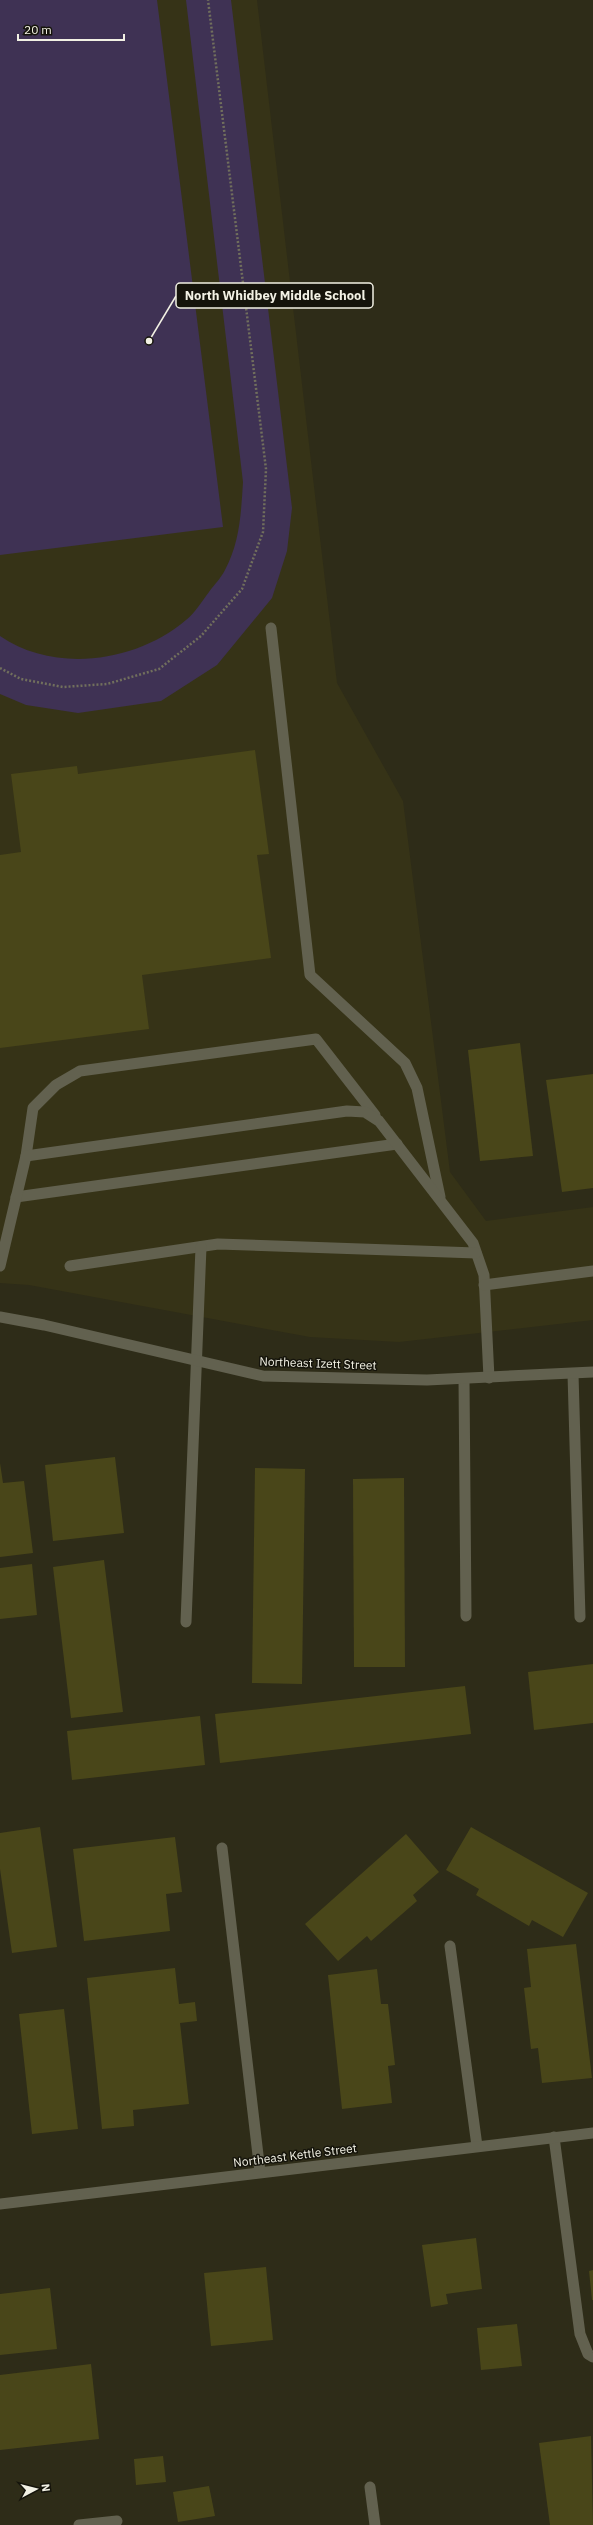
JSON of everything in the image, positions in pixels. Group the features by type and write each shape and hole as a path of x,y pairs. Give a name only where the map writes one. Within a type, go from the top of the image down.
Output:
{"street":[{"path":"271,628 310,975 405,1063 417,1088 441,1201"},
{"path":"0,1266 26,1156 33,1108 56,1085 80,1071 316,1039 473,1243 484,1285 489,1378"},
{"path":"26,1156 347,1111 364,1112 379,1121"},
{"path":"16,1197 397,1144"},
{"path":"70,1266 218,1244 476,1253"},
{"path":"186,1622 201,1247"},
{"path":"484,1285 593,1271"},
{"name":"Northeast Izett Street","path":"0,1317 44,1325 263,1376 427,1380 593,1372"},
{"path":"573,1374 580,1618"},
{"path":"464,1379 466,1616"},
{"path":"222,1848 260,2172"},
{"path":"450,1946 477,2146"},
{"name":"Northeast Kettle Street","path":"0,2204 593,2133"},
{"path":"554,2137 580,2334 588,2354 593,2357"},
{"path":"370,2487 375,2525"},
{"path":"79,2525 116,2521"}],"path":[{"path":"0,668 21,679 63,687 107,684 159,669 201,636 242,589 263,532 266,469 208,0"}],"shaded area":[{"path":"0,0 257,0 337,683 403,801 450,1172 486,1221 593,1207 593,1320 399,1342 310,1337 29,1285 0,1283"},
{"path":"0,0 157,0 223,527 0,555"},
{"path":"186,0 231,0 292,508 287,551 272,598 217,665 161,701 78,713 26,705 0,694 0,636 22,648 45,655 70,659 95,658 120,654 144,646 166,634 192,614 223,573 234,549 237,538 243,482"}],"building":[{"path":"255,750 269,854 257,855 271,958 142,975 149,1029 0,1048 0,855 21,852 11,774 77,766 78,774"},
{"path":"520,1043 533,1156 480,1161 468,1050"},
{"path":"593,1074 593,1188 562,1192 546,1080"},
{"path":"115,1457 124,1533 53,1541 45,1465"},
{"path":"0,1463 3,1483 24,1481 33,1553 0,1557"},
{"path":"255,1468 305,1469 302,1684 252,1683"},
{"path":"404,1478 405,1667 354,1667 353,1479"},
{"path":"104,1560 123,1712 71,1718 53,1567"},
{"path":"32,1564 37,1615 0,1619 0,1568"},
{"path":"593,1664 593,1723 534,1730 528,1672"},
{"path":"465,1686 471,1734 220,1763 215,1714"},
{"path":"200,1716 205,1765 72,1780 67,1731"},
{"path":"40,1827 57,1947 12,1953 0,1869 0,1833"},
{"path":"471,1827 588,1893 563,1937 532,1920 529,1926 476,1895 479,1889 446,1870"},
{"path":"406,1834 439,1872 413,1895 417,1901 371,1941 367,1936 338,1961 305,1924"},
{"path":"175,1837 182,1892 166,1894 170,1931 84,1941 73,1849"},
{"path":"576,1944 592,2078 542,2083 538,2048 531,2049 524,1988 531,1987 527,1949"},
{"path":"175,1968 179,2004 195,2002 197,2021 180,2023 189,2104 133,2110 134,2126 102,2129 87,1978"},
{"path":"377,1969 381,2004 388,2004 395,2065 388,2066 392,2103 342,2109 328,1975"},
{"path":"64,2009 78,2129 32,2134 19,2014"},
{"path":"476,2238 482,2289 446,2294 448,2304 431,2307 422,2245"},
{"path":"266,2267 273,2340 211,2346 204,2273"},
{"path":"593,2270 593,2300 592,2300 589,2271"},
{"path":"50,2288 57,2349 0,2355 0,2294"},
{"path":"517,2324 522,2366 481,2370 477,2328"},
{"path":"91,2364 99,2439 0,2450 0,2375"},
{"path":"591,2436 593,2525 550,2525 539,2443"},
{"path":"163,2456 166,2482 136,2485 134,2459"},
{"path":"209,2486 215,2516 178,2522 173,2492"}],"place":[{"name":"North Whidbey Middle School","path":"149,341"}]}
